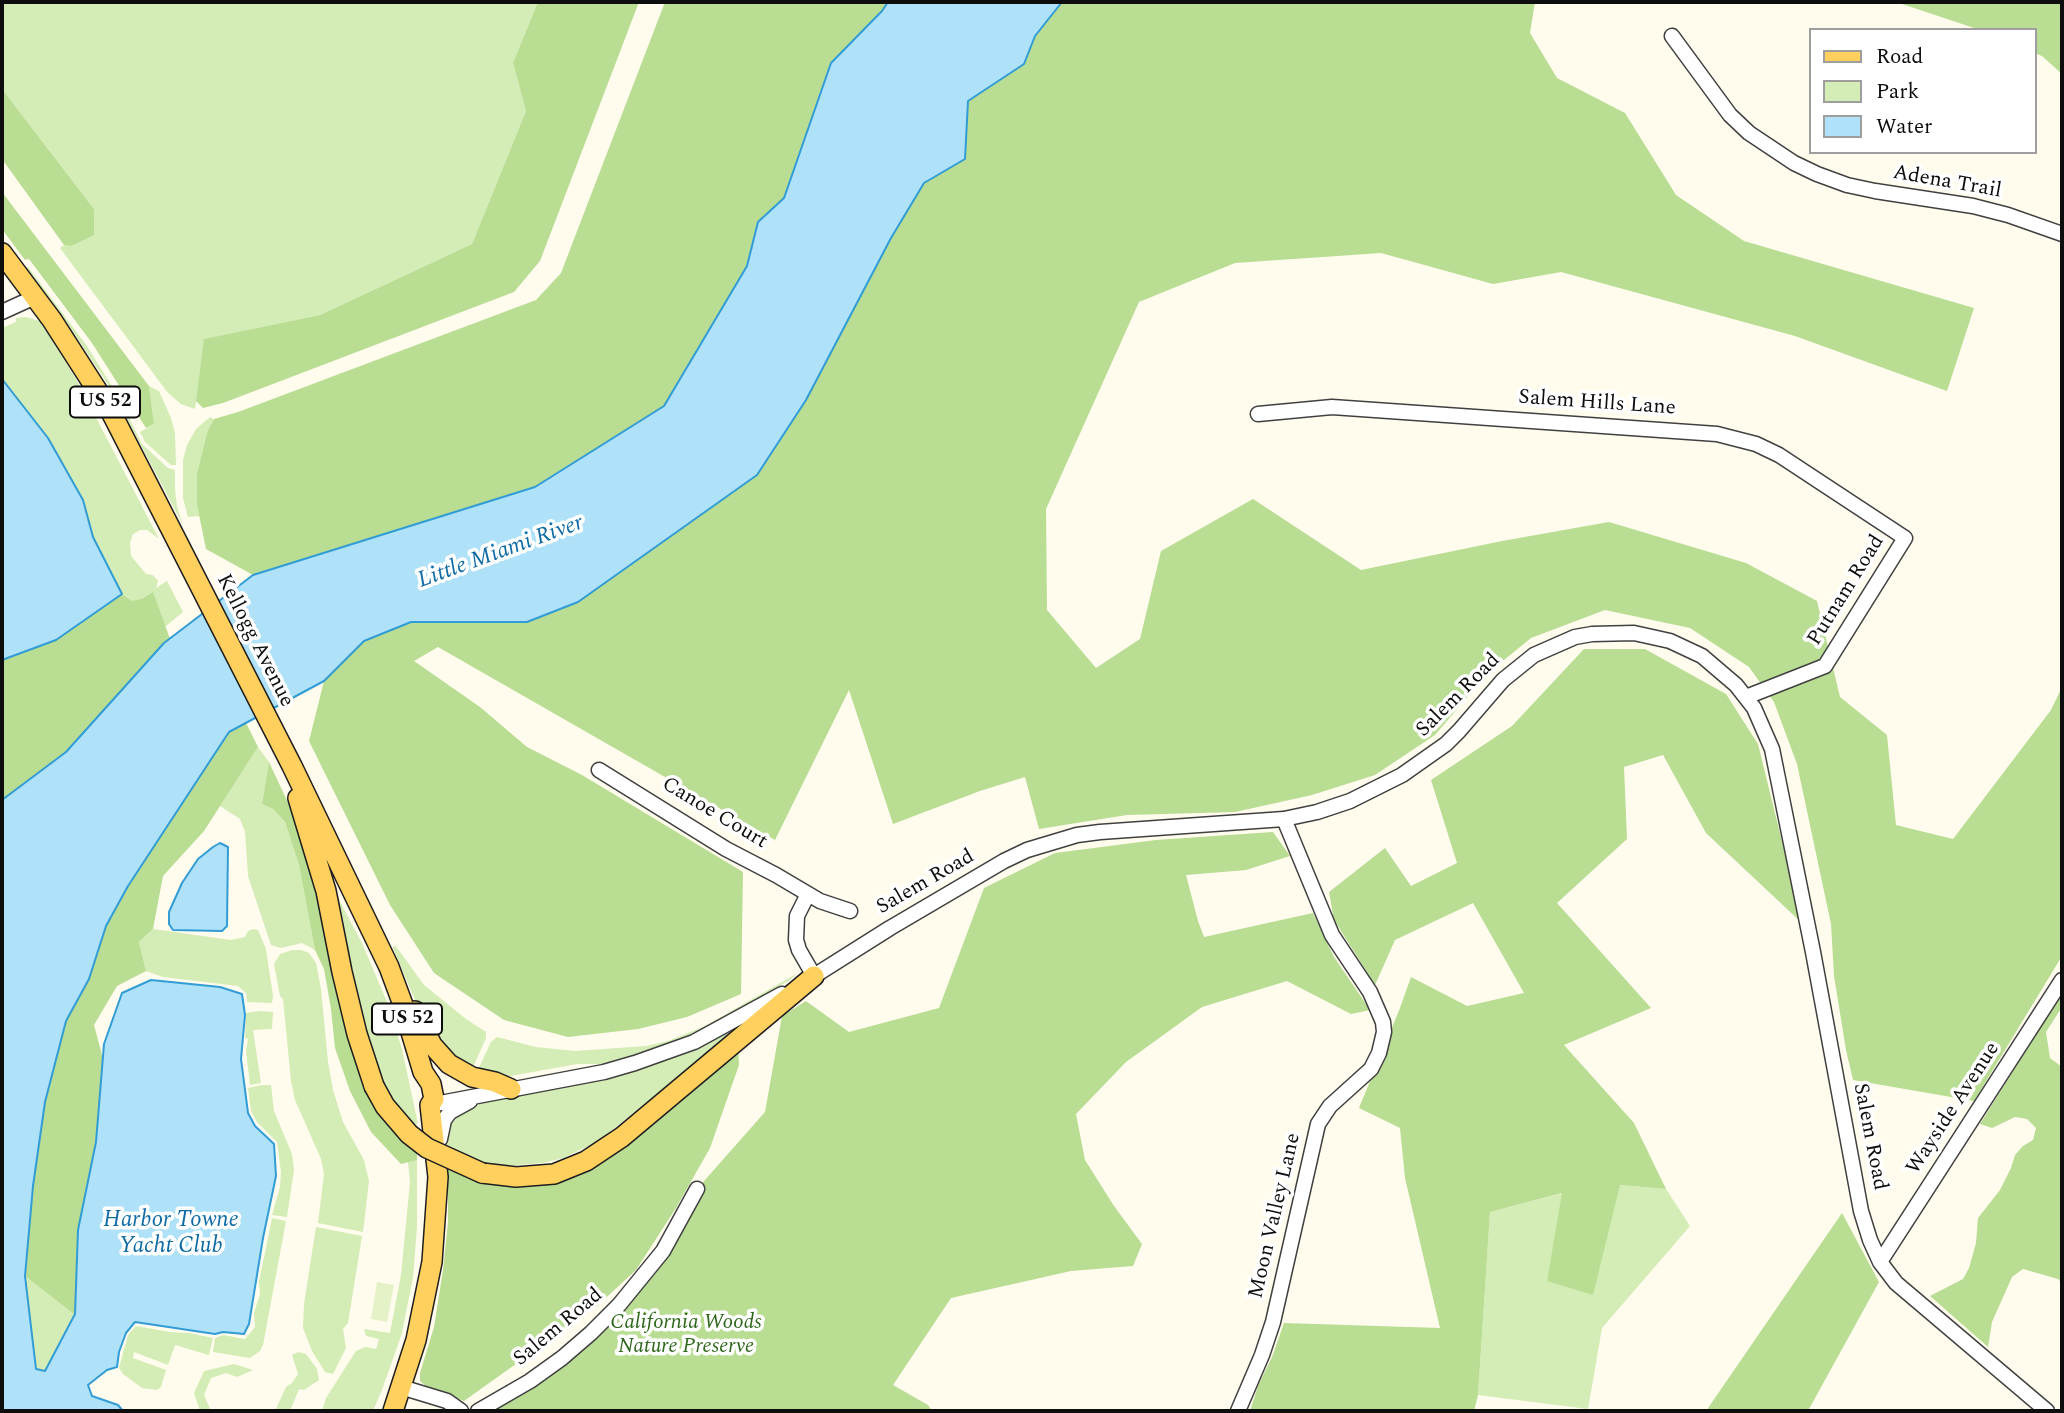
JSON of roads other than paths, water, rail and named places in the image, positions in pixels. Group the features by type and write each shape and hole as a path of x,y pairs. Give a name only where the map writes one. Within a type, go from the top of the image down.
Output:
{"main road":[{"name":"Kellogg Avenue","path":"2,253 35,296 111,412 292,766 389,967 423,1072 431,1084 434,1099 430,1105 435,1144 437,1203 432,1262 423,1315 393,1411"},
{"path":"292,766 300,809 326,891 357,1034 374,1086 384,1106 409,1134 427,1149 482,1172 516,1177 554,1174 586,1161 622,1137 814,976"},
{"path":"389,967 440,1056 459,1071 512,1089"}],"street":[{"name":"Adena Trail","path":"1672,36 1730,115 1749,133 1794,163 1847,185 1973,206 2062,234"},
{"path":"2,312 35,296"},
{"name":"Salem Hills Lane","path":"1258,414 1332,407 1717,434 1756,444 1779,455 1905,538"},
{"name":"Putnam Road","path":"1746,697 1825,666 1905,538"},
{"name":"Salem Road","path":"430,1105 604,1072 694,1042 814,976 1004,861 1049,842 1100,832 1284,818 1317,812 1350,801 1402,775 1459,731 1503,680 1534,655 1575,637 1634,632 1670,641 1702,656 1719,669 1746,697 1758,716 1772,749 1861,1211 1880,1262 1896,1283 2047,1411"},
{"name":"Canoe Court","path":"599,770 726,849 808,894 836,908 850,911"},
{"name":"Moon Valley Lane","path":"1238,1411 1273,1322 1318,1124 1330,1106 1371,1069 1379,1054 1384,1032 1383,1022 1370,992 1332,935 1284,818"},
{"path":"808,894 797,916 796,940 814,976"},
{"name":"Wayside Avenue","path":"1880,1262 2062,980"},
{"name":"Salem Road","path":"435,1144 440,1139 444,1120 450,1112 484,1094"},
{"name":"Salem Road","path":"478,1411 520,1387 562,1358 619,1305 663,1251 697,1189"},
{"path":"401,1387 447,1401 461,1411"}],"water":[{"path":"888,2 1062,2 1035,36 1024,64 968,101 965,159 924,183 891,238 806,400 757,475 578,602 527,622 411,622 364,641 324,681 229,732 128,886 106,926 89,979 66,1021 45,1102 33,1186 25,1276 36,1369 45,1371 75,1314 78,1230 96,1142 104,1044 122,993 151,980 220,987 242,994 245,1015 241,1059 248,1113 255,1126 274,1144 276,1176 249,1324 244,1334 215,1334 135,1322 126,1333 117,1367 107,1370 88,1385 92,1396 118,1405 123,1411 2,1411 2,800 66,752 164,643 253,575 535,487 664,406 747,266 758,222 784,198 831,63"},
{"path":"2,379 48,438 83,500 93,537 122,594 56,640 2,660"},
{"path":"220,843 228,847 227,926 222,931 173,930 169,924 169,912 182,883 198,859"}],"water label":[{"name":"Little Miami River","path":"501,553"},
{"name":"Harbor Towne Yacht Club","path":"171,1234"}],"park label":[{"name":"California Woods Nature Preserve","path":"686,1336"}]}
